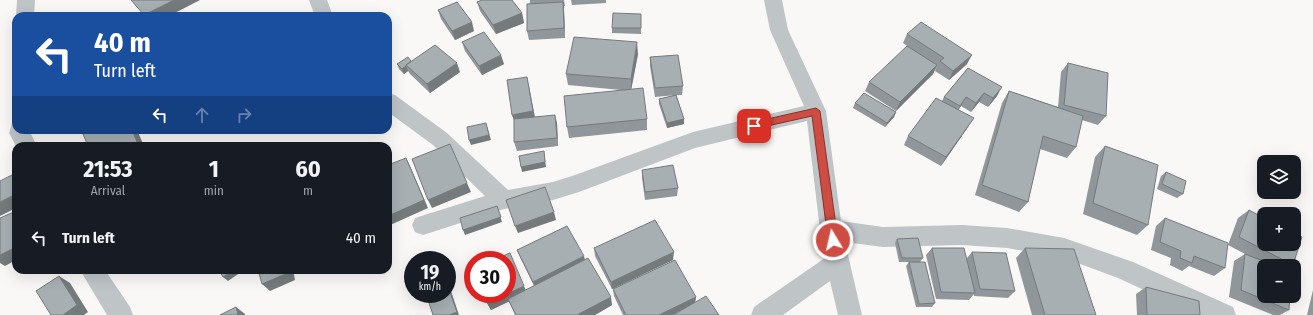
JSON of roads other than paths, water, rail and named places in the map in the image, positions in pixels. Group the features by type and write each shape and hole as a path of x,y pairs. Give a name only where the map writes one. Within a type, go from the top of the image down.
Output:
{"street":[{"path":"25,12 26,0"},
{"path":"318,0 322,12"},
{"path":"772,0 779,30 816,111 831,230 850,315"},
{"path":"392,104 440,139 504,200"},
{"path":"423,225 504,200 553,191 579,183 693,140 816,111"},
{"path":"831,230 883,237 962,235 1007,238 1064,248 1125,270 1224,315"},
{"path":"764,315 837,262"},
{"path":"95,274 121,315"}]}
